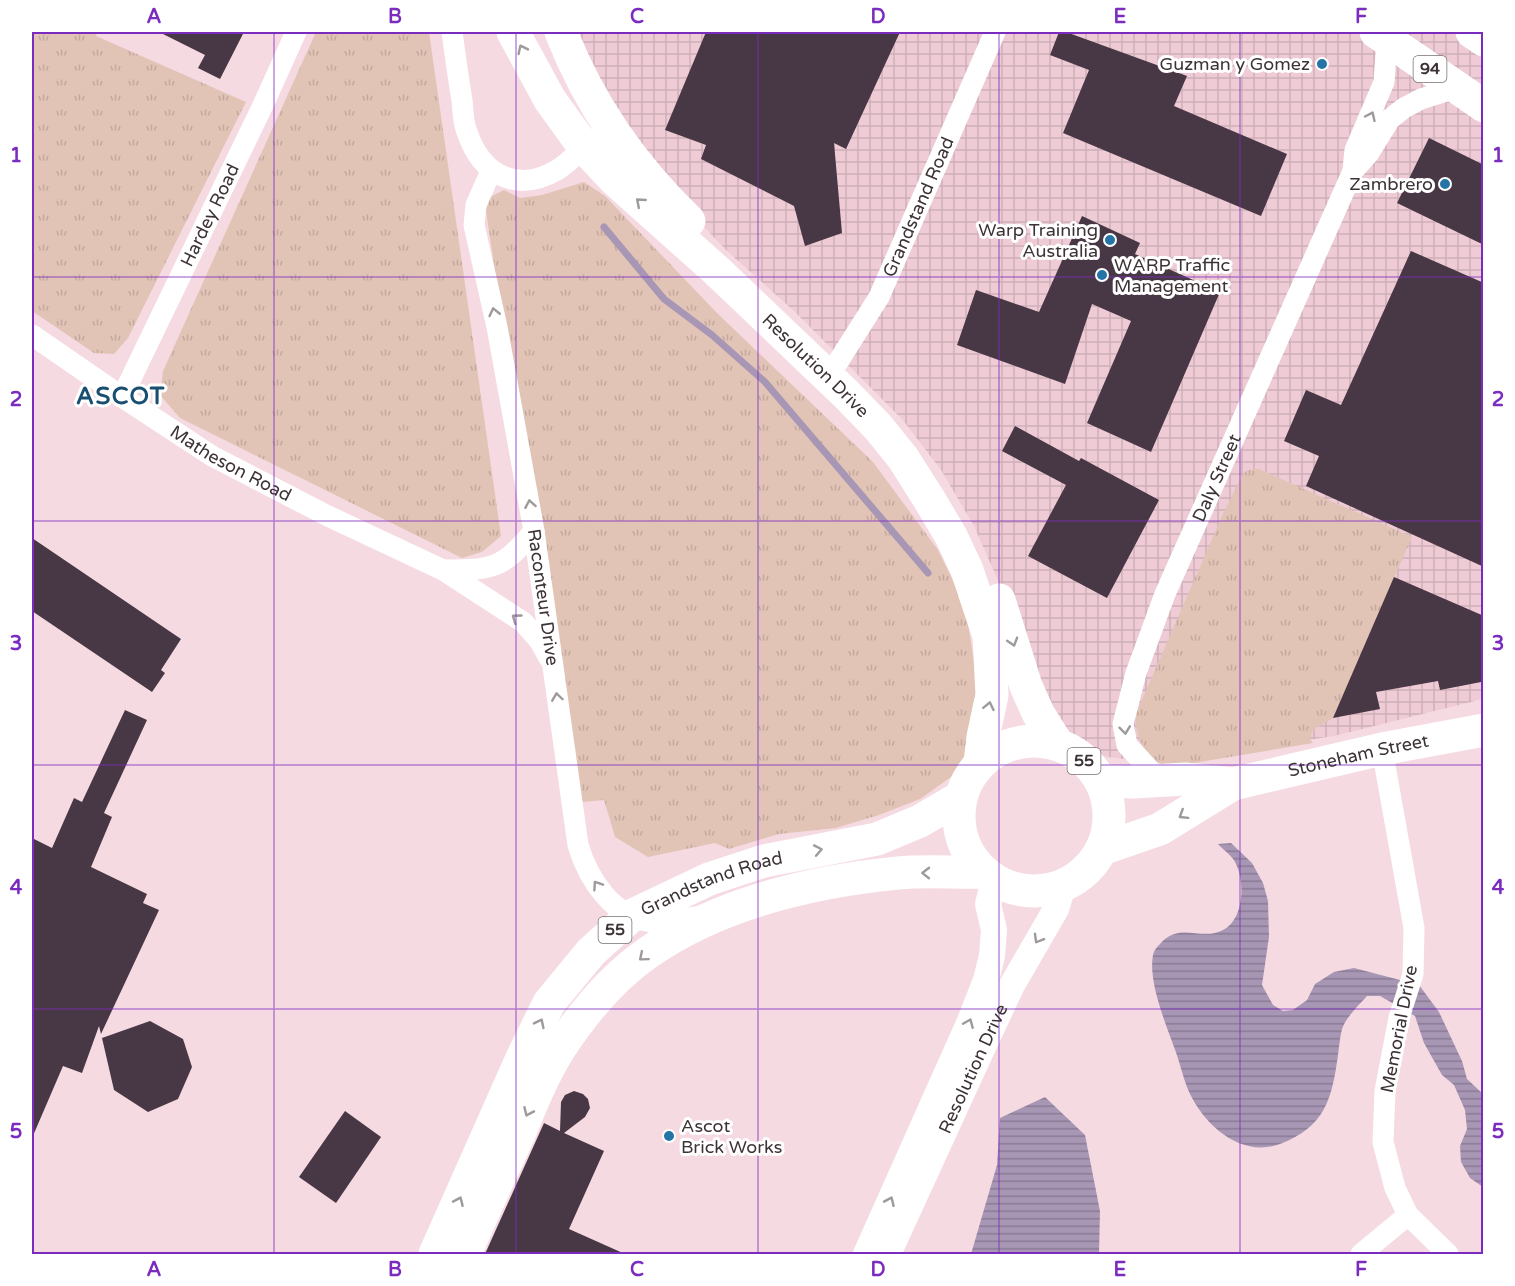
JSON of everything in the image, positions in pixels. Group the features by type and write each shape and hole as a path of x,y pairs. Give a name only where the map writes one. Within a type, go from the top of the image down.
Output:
{"main road":[{"name":"Resolution Drive","path":"513,32 550,100 584,147 615,180 717,271 899,426 952,501 995,587 1026,686 1038,713 1058,745"},
{"name":"Resolution Drive","path":"561,32 582,81 606,124 631,157 832,368 903,458 951,536 980,604 990,645 992,694 980,763"},
{"path":"1472,32 1484,40"},
{"name":"94","path":"1382,35 1484,106"},
{"name":"Stoneham Street","path":"1102,849 1160,830 1233,784 1382,749 1484,730"},
{"name":"55","path":"1037,741 1058,745 1075,753 1090,766 1101,781 1108,803 1108,827 1102,849 1085,871 1063,886 1046,891 1010,888 989,876 971,857 962,838 959,817 961,797 980,763 995,752 1015,743 1037,741"},
{"name":"Stoneham Street","path":"1101,781 1185,779 1233,784"},
{"name":"Grandstand Road","path":"435,1254 522,1058 549,1004 591,952 631,916 709,879 764,861 878,839 920,821 961,797"},
{"name":"Grandstand Road","path":"465,1254 540,1086 560,1049 585,1013 648,952 689,928 726,911 766,897 855,879 900,873 989,876"}],"street":[{"name":"Hardey Road","path":"122,397 296,32"},
{"path":"452,32 465,130 475,153 491,171 509,179 523,181 557,170 606,124"},
{"name":"Grandstand Road","path":"832,368 879,297 995,32"},
{"name":"Daly Street","path":"1353,171 1355,150 1384,82 1382,35"},
{"name":"Daly Street","path":"1160,781 1127,745 1123,724 1136,674 1165,594 1353,171 1369,153 1390,119 1397,113 1421,99 1456,88"},
{"name":"Raconteur Drive","path":"491,171 476,205 474,225 497,327 534,531 578,845 584,866 601,893 631,916 653,922 726,911"},
{"name":"Matheson Road","path":"32,335 212,456 328,516 443,570 523,622 539,640 552,663"},
{"name":"Matheson Road","path":"443,570 474,570 497,566 517,552 534,531"},
{"name":"Memorial Drive","path":"1382,749 1414,928 1413,974 1400,1018 1385,1091 1383,1142 1395,1188 1408,1215 1448,1254"},
{"name":"Resolution Drive","path":"866,1254 966,1031 986,980 992,956 994,930 988,904 989,876"},
{"name":"Resolution Drive","path":"888,1254 1012,985 1056,909 1063,886"},
{"path":"1361,1254 1408,1215"}],"shaded area":[{"path":"573,32 1483,32 1483,699 1334,736 1153,763 1101,756 1062,736 974,526 941,470 902,419 794,311 726,250 634,153"},
{"path":"1231,843 1252,863 1263,883 1268,901 1269,937 1262,985 1273,1005 1283,1011 1293,1010 1307,1000 1315,984 1334,972 1354,968 1419,985 1439,1012 1462,1061 1467,1079 1483,1094 1483,1187 1470,1178 1461,1162 1460,1146 1467,1129 1465,1110 1454,1085 1442,1075 1424,1043 1415,1016 1380,996 1367,996 1346,1020 1341,1032 1336,1071 1329,1098 1317,1120 1307,1129 1280,1144 1252,1147 1227,1137 1205,1118 1185,1082 1158,1001 1152,965 1155,950 1173,934 1215,933 1232,923 1240,904 1241,883 1235,861 1218,844"},
{"path":"1045,1097 1085,1135 1100,1211 1099,1254 971,1254 997,1165 1000,1118"}],"green space":[{"path":"32,32 97,32 96,36 246,102 128,338 114,354 94,353 32,311"},
{"path":"316,32 429,32 501,536 482,552 462,558 180,418 160,395 163,371"},
{"path":"584,182 605,196 717,313 873,462 938,550 965,605 978,686 965,755 951,777 920,799 836,828 779,834 729,849 715,843 648,857 615,837 604,800 572,803 486,211 488,198 504,190 520,198 542,195"},
{"path":"1259,469 1412,537 1333,718 1313,730 1310,739 1313,743 1170,767 1155,760 1144,748 1135,716 1222,516 1242,476 1246,471"}],"building":[{"path":"159,32 244,32 220,79 198,68 205,55"},
{"path":"706,32 900,32 846,149 834,143 842,233 805,246 794,206 701,159 706,145 665,130"},
{"path":"1059,32 1066,32 1187,76 1174,106 1287,154 1261,216 1063,133 1089,70 1050,55"},
{"name":"Zambrero","path":"1429,138 1484,165 1484,245 1397,203"},
{"path":"1082,216 1140,243 1135,254 1220,292 1151,452 1087,423 1131,321 1092,304 1065,384 957,345 976,290 1039,312"},
{"path":"1411,251 1484,283 1484,567 1306,486 1319,456 1284,441 1306,390 1341,405"},
{"path":"1015,426 1079,461 1081,458 1159,500 1107,598 1028,556 1066,485 1002,451"},
{"path":"32,538 181,639 161,670 165,673 152,692 32,611"},
{"path":"1394,577 1484,616 1484,676 1481,682 1440,690 1438,681 1376,692 1380,709 1333,718"},
{"path":"125,710 147,720 104,813 112,817 91,867 147,894 143,903 159,910 101,1034 99,1026 82,1073 63,1066 32,1138 32,838 52,848 74,798 82,802"},
{"path":"150,1021 183,1039 192,1067 178,1099 148,1112 114,1090 102,1038"},
{"path":"574,1091 583,1094 588,1099 590,1108 585,1117 564,1133 604,1151 569,1229 625,1254 485,1254 544,1123 560,1131 561,1102 565,1095"},
{"path":"345,1111 381,1137 336,1203 299,1177"}],"waterway":[{"path":"604,227 664,299 712,335 765,382 928,573"}],"place":[{"name":"Guzman y Gomez","path":"1322,64"},
{"name":"Zambrero","path":"1445,184"},
{"name":"Warp Training Australia","path":"1110,240"},
{"name":"WARP Traffic Management","path":"1102,275"},
{"name":"Ascot Brick Works","path":"669,1136"}],"district":[{"name":"ASCOT","path":"121,396"}]}
